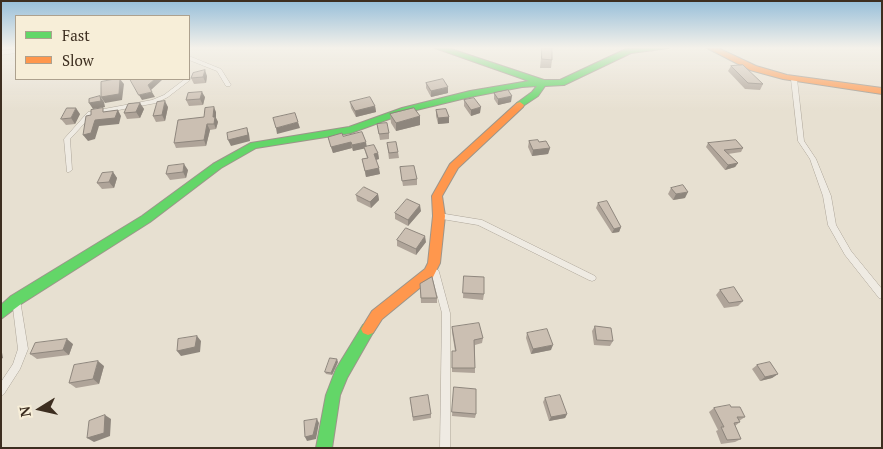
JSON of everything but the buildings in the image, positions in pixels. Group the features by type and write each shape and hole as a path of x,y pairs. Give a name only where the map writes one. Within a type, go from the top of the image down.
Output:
{"street":[{"path":"217,69 228,85"},
{"path":"501,69 543,83"},
{"path":"1,313 16,300 146,219 217,166 254,146 350,130 405,110 470,94 522,84 561,82 592,69"},
{"path":"757,69 794,79 882,91"},
{"path":"190,78 198,74"},
{"path":"794,79 801,141 813,159 827,196 832,225 848,253 882,295"},
{"path":"69,170 67,140 90,113 154,102 166,96 188,80"},
{"path":"324,448 333,394 341,374 377,315 429,273 434,263 439,216 437,196 454,166 513,110 535,94 543,83"},
{"path":"439,216 479,222 592,278"},
{"path":"429,273 435,272 446,313 445,448"},
{"path":"1,392 17,366 23,349 16,300"}],"traffic: fast":[{"path":"501,69 543,83 561,83 591,69"},
{"path":"1,313 16,300 146,219 217,166 254,145 351,130 405,110 470,94 522,84 543,83 535,94 520,105"},
{"path":"324,448 333,395 341,374 368,329"}],"traffic: slow":[{"path":"756,69 786,77 882,91"},
{"path":"368,329 377,315 429,273 434,263 439,216 437,196 454,166 520,105"}]}
